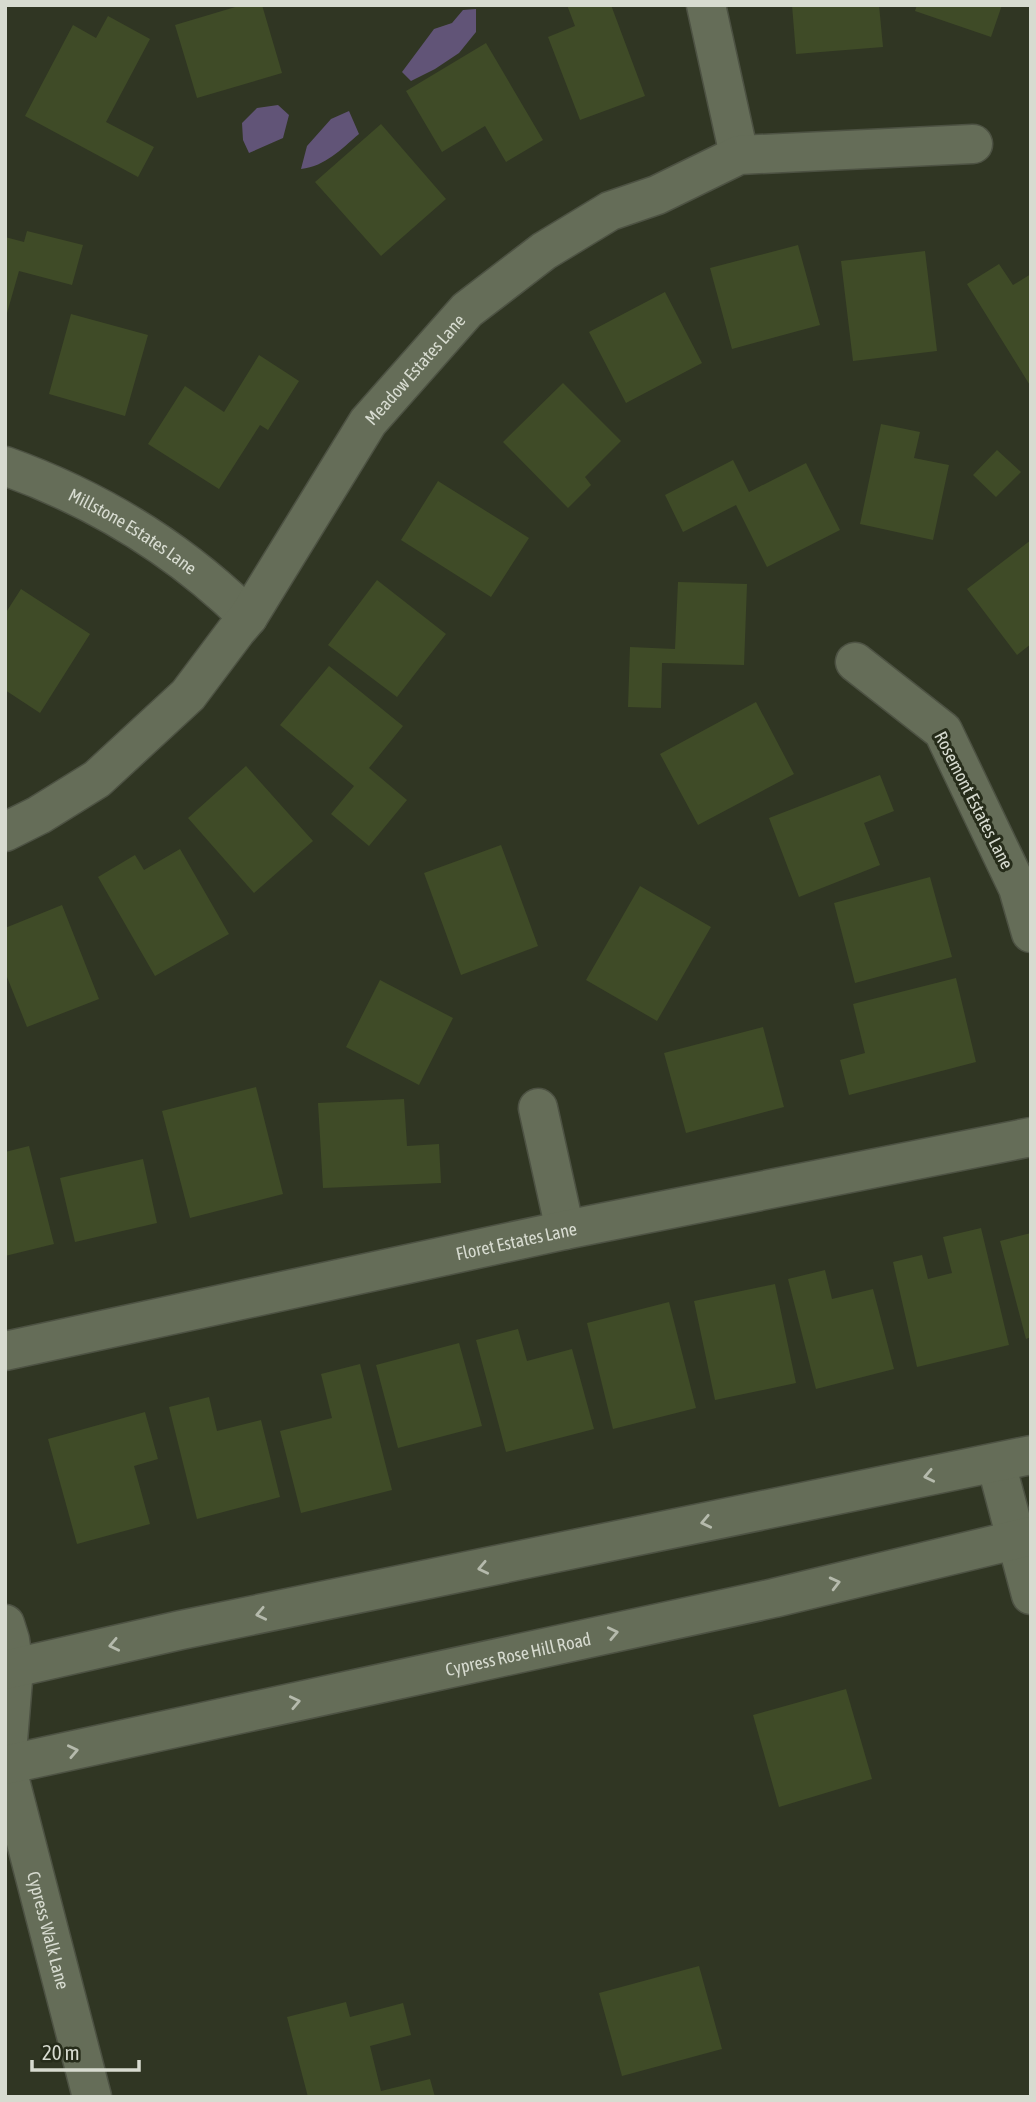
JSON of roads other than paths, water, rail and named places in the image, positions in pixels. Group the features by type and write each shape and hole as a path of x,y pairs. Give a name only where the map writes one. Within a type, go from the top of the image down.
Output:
{"street":[{"path":"706,5 739,155"},
{"name":"Meadow Estates Lane","path":"5,832 39,815 97,779 188,695 248,617 368,422 467,310 544,251 610,211 657,195 739,155 973,144"},
{"name":"Millstone Estates Lane","path":"5,466 49,481 118,516 173,552 248,617"},
{"name":"Rosemont Estates Lane","path":"855,662 943,731 1018,888 1031,933"},
{"path":"538,1108 565,1230"},
{"name":"Floret Estates Lane","path":"5,1351 565,1230 1031,1137"},
{"path":"10,1669 194,1628 1013,1459 1031,1595"},
{"name":"Cypress Rose Hill Road","path":"6,1765 774,1598 1023,1537"},
{"name":"Cypress Walk Lane","path":"5,1624 10,1640 6,1765 92,2097"}]}
